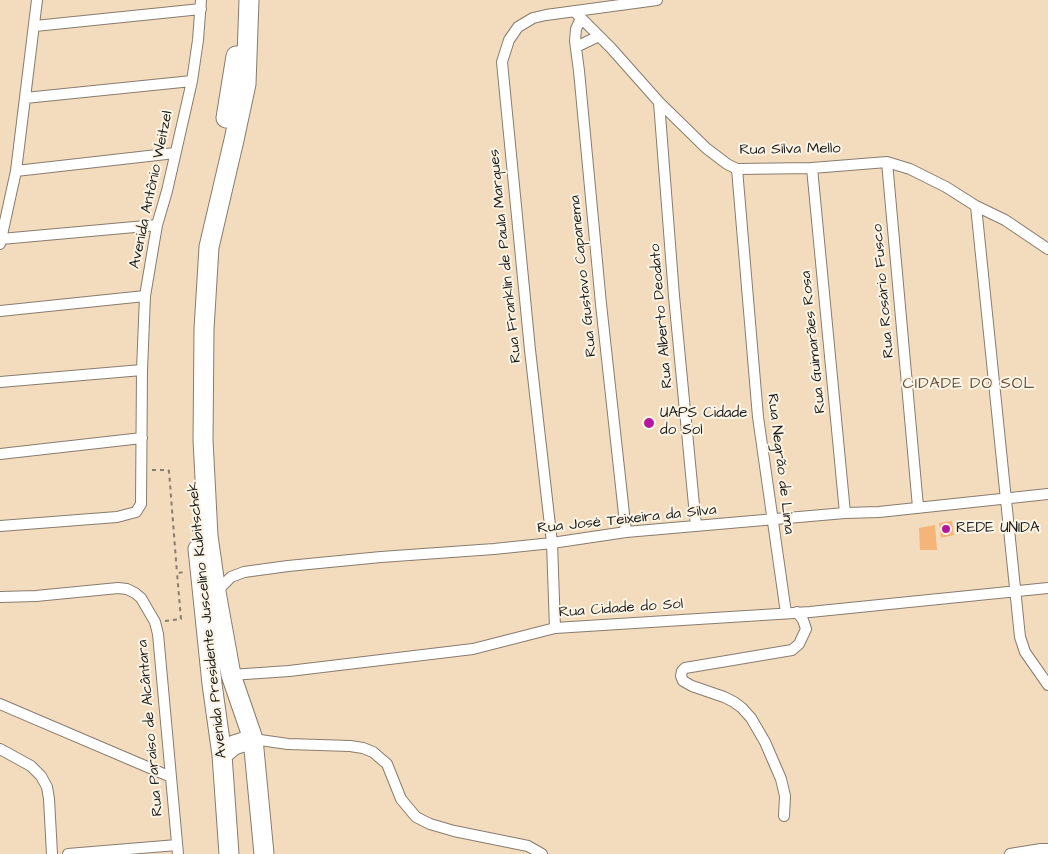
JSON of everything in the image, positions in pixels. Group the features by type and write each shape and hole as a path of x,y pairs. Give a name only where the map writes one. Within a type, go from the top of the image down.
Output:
{"highway":[{"name":"Avenida Presidente Juscelino Kubitschek","path":"229,854 222,755 200,571 193,477 193,331 198,249 235,71 241,0"},
{"name":"Avenida Presidente Juscelino Kubitschek","path":"249,0 246,84 209,247 205,303 204,474 208,536 231,675 253,739 264,854"},
{"path":"219,731 223,697 231,675"},
{"path":"222,755 234,745 253,739"}],"street":[{"path":"37,0 16,171 1,242 157,225"},
{"name":"Rua Franklin de Paula Marques","path":"555,628 552,543 530,350 502,62 509,40 518,27 533,18 578,15 657,0"},
{"path":"35,26 201,5"},
{"name":"Avenida Antônio Weitzel","path":"0,526 118,517 136,512 140,508 142,500 142,370 145,296 157,225 192,82 201,5"},
{"name":"Rua Silva Mello","path":"578,15 659,102 706,148 727,164 738,169 812,168 887,162 910,169 946,187 976,206 1005,220 1048,249"},
{"name":"Rua Gustavo Capanema","path":"578,15 575,33 576,47 626,532"},
{"path":"576,47 599,36"},
{"path":"25,98 192,82"},
{"name":"Rua Alberto Deodato","path":"659,102 674,296 696,526"},
{"path":"16,171 174,153"},
{"name":"Rua Rosário Fusco","path":"887,162 918,507"},
{"name":"Rua Guimarães Rosa","path":"812,168 845,513"},
{"name":"Rua Negrão de Lima","path":"738,169 758,417 771,520 786,613"},
{"path":"976,206 1020,637 1025,652 1048,685"},
{"path":"0,311 145,296"},
{"path":"0,382 142,370"},
{"path":"0,454 142,438"},
{"name":"Rua José Teixeira da Silva","path":"216,592 231,577 244,572 333,561 494,550 626,532 845,513 880,512 1048,494"},
{"path":"1015,590 1048,588"},
{"name":"Rua Paraíso de Alcântara","path":"0,597 126,589 141,598 156,622 177,850"},
{"name":"Rua Cidade do Sol","path":"231,675 289,671 473,649 555,628 786,613 1015,590"},
{"path":"784,816 785,796 781,779 765,742 751,718 734,702 692,686 683,681 681,676 685,668 792,650 799,644 806,629 803,620 797,612"},
{"path":"0,704 171,777"},
{"path":"253,739 288,744 363,748 373,752 387,764 401,798 416,817 430,824 454,831 528,846 542,854"},
{"path":"0,749 31,766 41,776 47,787 52,854"},
{"path":"1010,854 1041,848 1048,850"},
{"path":"68,854 177,850"}],"path":[{"path":"142,470 169,471 181,619 156,622"},
{"path":"177,573 187,572"}],"building":[{"name":"REDE UNIDA","path":"952,521 954,535 941,538 939,523"},
{"path":"935,525 937,550 920,550 919,528"}],"place":[{"name":"UAPS Cidade do Sol","path":"649,423"},
{"name":"REDE UNIDA","path":"946,529"}],"district":[{"name":"CIDADE DO SOL","path":"969,385"}]}
